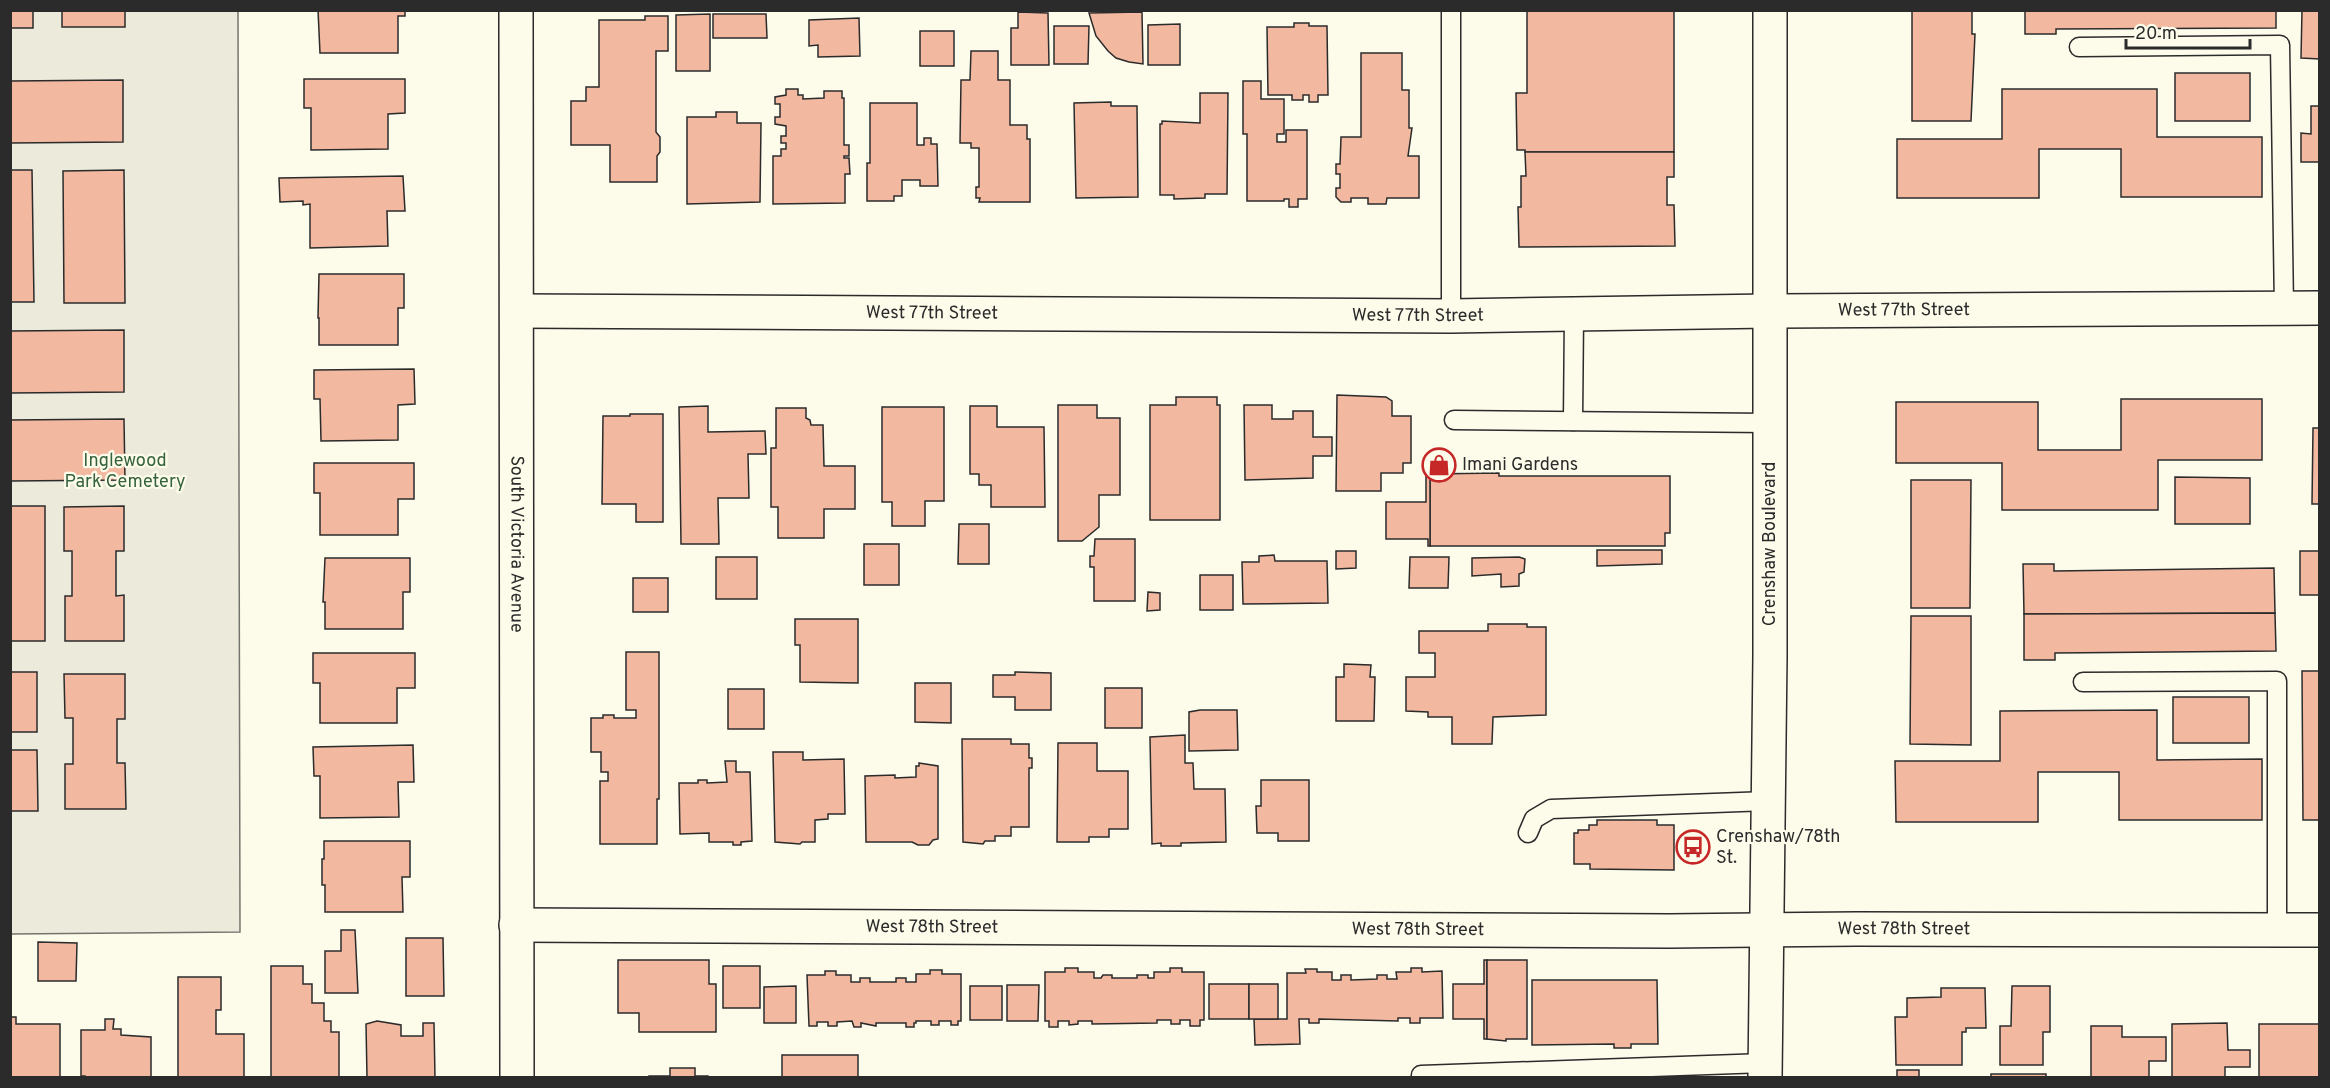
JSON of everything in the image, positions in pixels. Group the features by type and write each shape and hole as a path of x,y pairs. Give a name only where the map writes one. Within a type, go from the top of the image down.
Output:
{"street":[{"name":"South Victoria Avenue","path":"516,10 517,1077"},
{"name":"Crenshaw Boulevard","path":"1765,1070 1770,10"},
{"name":"West 77th Street","path":"518,311 1451,316 1769,311 2319,308"},
{"name":"West 78th Street","path":"516,925 1766,932 1857,929 2319,930"}],"lane":[{"path":"1451,10 1451,316"},
{"path":"2079,46 2280,45 2284,308"},
{"path":"1573,421 1574,314"},
{"path":"1454,420 1769,423"},
{"path":"2083,682 2277,681 2277,930"},
{"path":"1528,833 1534,819 1551,809 1768,801"},
{"path":"1421,1077 1421,1075 1765,1070"}],"green space":[{"name":"Inglewood Park Cemetery","path":"10,11 238,11 240,932 11,934"}],"building":[{"path":"10,10 33,10 33,28 10,28"},
{"path":"62,10 125,10 125,27 62,27"},
{"path":"318,10 405,10 405,16 398,16 398,53 320,53"},
{"path":"1674,10 1674,152 1525,152 1525,150 1517,150 1516,93 1527,93 1527,11"},
{"path":"1912,10 1972,10 1972,34 1975,34 1971,121 1912,121"},
{"path":"2025,10 2276,10 2276,28 2056,29 2056,34 2025,34"},
{"path":"2302,10 2320,10 2320,59 2301,58"},
{"path":"1018,12 1048,13 1049,65 1011,65 1011,28 1018,28"},
{"path":"1142,12 1143,64 1116,58 1108,51 1096,36 1089,13"},
{"path":"710,14 710,71 676,71 676,15"},
{"path":"713,14 766,14 767,38 713,38"},
{"path":"645,16 668,16 668,51 656,51 656,132 660,137 657,182 610,182 610,145 571,145 571,101 586,101 586,87 599,87 599,20 645,20"},
{"path":"859,18 860,56 818,57 818,45 809,46 809,20"},
{"path":"1294,23 1327,26 1328,95 1318,95 1318,102 1309,102 1309,95 1303,95 1303,100 1292,100 1292,95 1268,95 1267,27 1294,27"},
{"path":"1180,24 1180,65 1148,65 1148,25"},
{"path":"1054,26 1089,26 1088,64 1054,64"},
{"path":"920,31 954,31 954,66 920,66"},
{"path":"971,51 998,51 998,80 1010,80 1010,125 1027,125 1027,139 1030,139 1030,202 979,202 980,198 976,198 976,187 979,187 979,148 971,148 971,143 960,143 961,80 970,80"},
{"path":"1361,53 1402,53 1402,90 1409,90 1409,128 1412,128 1408,156 1419,156 1419,198 1387,198 1386,204 1368,204 1368,198 1351,198 1351,202 1341,202 1336,197 1336,188 1340,188 1340,174 1336,174 1336,164 1340,164 1341,137 1361,137"},
{"path":"2175,73 2250,73 2250,121 2175,121"},
{"path":"304,79 405,79 405,113 388,114 388,149 311,150 311,108 304,108"},
{"path":"123,80 123,142 10,143 10,81"},
{"path":"1243,81 1261,81 1261,99 1284,99 1284,134 1277,134 1277,142 1286,142 1286,130 1307,130 1307,199 1298,199 1298,207 1289,207 1289,199 1247,201 1247,134 1243,134"},
{"path":"786,89 798,89 798,95 803,95 803,99 824,98 824,91 842,91 844,145 849,145 849,156 844,156 844,158 849,158 850,174 845,174 845,203 773,204 773,156 781,156 781,149 786,149 786,143 781,143 781,136 786,136 786,126 775,124 775,117 780,117 780,104 775,104 775,97 786,95"},
{"path":"2002,89 2157,89 2157,137 2262,137 2262,197 2121,197 2121,149 2039,149 2039,198 1897,198 1897,139 2002,139"},
{"path":"1200,93 1228,93 1227,194 1205,194 1205,198 1174,199 1174,195 1160,195 1160,124 1162,121 1200,123"},
{"path":"1111,102 1111,106 1137,106 1138,197 1076,198 1074,103"},
{"path":"870,103 917,103 917,145 924,145 924,138 931,138 931,144 937,144 938,186 920,186 920,180 902,180 902,196 894,196 894,201 867,201 867,163 870,163"},
{"path":"2311,106 2320,106 2320,162 2301,162 2301,133 2311,134"},
{"path":"716,112 737,112 737,123 761,123 760,202 687,204 687,117 716,117"},
{"path":"1525,152 1674,152 1674,177 1667,177 1667,205 1674,205 1675,246 1519,247 1518,207 1521,207 1521,176 1526,176"},
{"path":"10,170 32,170 34,302 10,302"},
{"path":"124,170 125,303 64,303 63,171"},
{"path":"403,176 405,211 387,211 388,246 310,248 310,204 303,205 303,201 280,202 279,178"},
{"path":"319,274 404,274 404,308 398,308 398,345 319,345"},
{"path":"124,330 124,392 10,393 10,331"},
{"path":"414,369 415,404 398,405 398,440 321,441 320,399 314,399 314,370"},
{"path":"1337,395 1386,397 1392,401 1392,416 1411,416 1411,463 1403,463 1403,473 1381,473 1381,491 1336,491"},
{"path":"1176,397 1217,397 1217,405 1220,405 1220,520 1150,520 1150,405 1176,405"},
{"path":"2121,399 2262,399 2262,460 2158,460 2158,510 2002,510 2002,463 1896,463 1896,402 2038,402 2038,450 2121,450"},
{"path":"1058,405 1097,405 1097,418 1120,418 1120,495 1099,495 1099,527 1082,541 1058,541"},
{"path":"1244,405 1272,405 1272,419 1293,419 1293,411 1313,411 1313,437 1332,437 1332,456 1313,456 1313,478 1245,480"},
{"path":"708,406 708,432 765,431 766,454 748,454 749,498 718,498 719,544 681,544 679,407"},
{"path":"970,406 997,406 997,427 1044,427 1045,507 991,507 991,485 979,485 979,474 970,474"},
{"path":"882,407 944,407 944,501 925,501 925,526 892,526 892,502 882,502"},
{"path":"776,408 806,408 806,418 810,420 811,425 823,425 824,466 855,466 855,509 824,509 824,538 778,538 778,507 771,507 771,448 776,448"},
{"path":"630,414 663,414 663,522 636,522 636,504 602,504 603,416 630,416"},
{"path":"124,419 125,480 10,481 10,420"},
{"path":"2313,428 2320,428 2320,504 2312,504"},
{"path":"314,463 414,463 414,499 398,499 398,535 320,535 320,493 314,493"},
{"path":"1499,473 1499,476 1670,476 1670,533 1665,533 1665,546 1430,546 1430,474"},
{"path":"1426,474 1430,474 1430,546 1428,546 1428,539 1386,539 1386,502 1426,502"},
{"path":"2175,477 2250,478 2250,524 2175,524"},
{"path":"1911,480 1971,480 1970,608 1911,608"},
{"path":"10,506 45,506 45,641 10,641"},
{"path":"124,506 124,551 116,551 116,596 124,595 124,641 65,641 65,596 72,596 72,551 64,551 64,507"},
{"path":"959,524 989,524 989,564 958,564"},
{"path":"1095,539 1135,539 1135,601 1094,601 1094,567 1090,567 1090,556 1094,556"},
{"path":"864,544 899,544 899,585 864,585"},
{"path":"1597,550 1662,550 1662,564 1597,566"},
{"path":"1336,551 1356,551 1356,568 1336,569"},
{"path":"2300,551 2320,551 2320,595 2300,595"},
{"path":"1274,555 1275,561 1327,561 1328,603 1243,604 1242,562 1259,562 1259,556"},
{"path":"716,557 757,557 757,599 716,599"},
{"path":"1410,557 1449,557 1448,588 1409,588"},
{"path":"1519,557 1525,559 1524,572 1519,574 1519,586 1501,587 1501,574 1472,576 1472,558"},
{"path":"325,558 410,558 410,592 403,592 403,629 325,629 325,602 323,602"},
{"path":"2023,564 2054,564 2054,571 2274,568 2275,613 2024,614"},
{"path":"1200,575 1233,575 1233,610 1200,610"},
{"path":"633,578 668,578 668,612 633,612"},
{"path":"1148,592 1160,593 1160,610 1147,611"},
{"path":"2275,613 2276,651 2055,653 2055,660 2024,660 2024,614"},
{"path":"1911,616 1971,616 1971,745 1910,744"},
{"path":"795,619 858,619 858,683 800,682 800,645 795,645"},
{"path":"1488,624 1527,624 1527,627 1546,627 1546,715 1493,717 1492,744 1452,744 1452,717 1428,717 1428,712 1406,711 1406,677 1435,677 1435,653 1419,653 1419,631 1488,631"},
{"path":"626,652 659,652 657,844 600,844 600,781 608,781 608,772 601,772 601,752 591,752 591,718 614,715 614,718 636,718 636,710 626,710"},
{"path":"313,653 415,653 415,688 397,688 397,723 320,723 320,683 313,683"},
{"path":"1344,664 1371,665 1370,677 1375,677 1374,721 1336,721 1336,677 1344,677"},
{"path":"2302,671 2320,671 2320,820 2303,820"},
{"path":"10,672 37,672 37,732 10,732"},
{"path":"1015,672 1051,673 1051,710 1015,710 1015,697 993,697 993,675 1015,675"},
{"path":"64,674 125,674 125,719 117,719 117,763 125,763 126,809 65,809 65,764 73,764 73,718 65,718"},
{"path":"915,683 951,683 951,723 915,722"},
{"path":"1105,688 1142,688 1142,728 1105,728"},
{"path":"728,689 764,689 764,729 728,729"},
{"path":"2173,697 2249,697 2249,743 2173,743"},
{"path":"1237,710 1238,750 1189,751 1189,712"},
{"path":"2157,710 2157,760 2262,759 2262,820 2119,820 2119,772 2038,772 2038,822 1896,822 1895,761 2000,761 2000,711"},
{"path":"1185,735 1185,763 1193,763 1194,789 1225,789 1226,842 1181,843 1181,846 1152,844 1150,737"},
{"path":"962,739 1011,739 1011,744 1029,744 1032,768 1029,768 1029,827 1011,827 1011,836 995,836 995,841 985,841 983,844 963,842"},
{"path":"1058,743 1097,743 1097,771 1128,771 1128,829 1109,829 1109,837 1089,837 1089,842 1057,842"},
{"path":"413,745 414,782 398,782 399,817 320,818 320,776 314,776 313,747"},
{"path":"10,750 37,750 38,811 10,811"},
{"path":"773,752 803,752 803,760 844,759 845,814 828,814 828,819 815,820 815,842 800,844 775,842"},
{"path":"725,761 736,761 736,772 750,772 752,841 733,845 733,842 709,842 709,833 680,834 679,783 698,783 698,780 707,780 707,783 727,782"},
{"path":"919,763 938,766 938,839 933,840 929,845 918,845 912,842 866,842 865,776 916,777 916,766 919,766"},
{"path":"1261,780 1309,780 1309,841 1278,841 1278,833 1257,833 1256,806 1261,806"},
{"path":"1597,820 1657,820 1657,825 1674,825 1674,870 1590,869 1590,864 1574,864 1574,833 1578,833 1578,830 1589,830 1589,825 1597,825"},
{"path":"324,841 410,841 410,877 402,877 403,912 325,912 325,885 322,885"},
{"path":"341,930 355,930 358,993 325,993 325,951 341,951"},
{"path":"406,938 443,938 444,996 406,996"},
{"path":"38,942 77,943 76,981 38,981"},
{"path":"618,960 709,960 709,984 716,984 716,1032 639,1032 639,1013 618,1013"},
{"path":"1484,960 1487,960 1487,1039 1484,1039 1484,1019 1453,1019 1453,984 1484,984"},
{"path":"1487,960 1527,960 1527,1039 1506,1039 1506,1041 1487,1039"},
{"path":"271,966 303,966 303,984 312,984 312,1003 324,1003 324,1021 331,1021 331,1032 339,1032 339,1078 271,1078"},
{"path":"723,966 760,966 760,1008 723,1008"},
{"path":"1065,968 1078,968 1078,972 1094,972 1094,978 1101,978 1103,975 1112,975 1112,978 1137,978 1137,975 1148,975 1148,978 1154,978 1154,972 1170,972 1170,968 1182,968 1182,972 1204,972 1204,1020 1200,1020 1200,1026 1190,1026 1190,1020 1180,1020 1180,1024 1171,1024 1171,1020 1157,1020 1157,1023 1092,1024 1092,1021 1078,1021 1078,1024 1069,1025 1069,1021 1058,1021 1058,1027 1049,1027 1049,1021 1045,1021 1045,972 1065,972"},
{"path":"1411,968 1422,968 1422,972 1442,971 1443,1018 1420,1018 1420,1023 1410,1023 1410,1018 1398,1018 1398,1021 1319,1019 1319,1023 1309,1023 1309,1019 1299,1019 1300,1044 1255,1045 1254,1019 1287,1019 1287,973 1306,973 1305,969 1317,969 1317,972 1332,972 1332,980 1341,980 1341,975 1351,975 1351,980 1377,979 1377,975 1387,975 1387,979 1397,979 1396,972 1411,972"},
{"path":"930,970 942,970 942,974 961,974 961,1021 958,1021 958,1025 951,1025 951,1021 939,1021 939,1025 931,1025 931,1021 916,1021 914,1027 906,1027 906,1023 876,1023 876,1026 861,1023 861,1027 854,1027 852,1021 837,1022 837,1026 828,1026 828,1022 817,1022 817,1026 809,1026 807,975 825,975 825,971 836,971 836,975 851,975 851,982 860,982 860,978 870,978 870,982 896,982 896,978 906,978 906,982 916,982 916,974 930,974"},
{"path":"178,977 221,977 221,1010 216,1010 216,1034 244,1034 244,1078 178,1078"},
{"path":"1532,980 1657,980 1658,1044 1631,1044 1631,1048 1614,1048 1614,1044 1532,1045"},
{"path":"1209,984 1249,984 1249,1019 1209,1019"},
{"path":"1249,984 1278,984 1278,1019 1249,1019"},
{"path":"1007,985 1039,985 1038,1021 1007,1021"},
{"path":"796,986 796,1023 764,1023 764,987"},
{"path":"970,986 1002,986 1002,1020 970,1020"},
{"path":"2012,986 2050,986 2050,1032 2043,1032 2043,1065 2000,1065 2000,1026 2011,1026"},
{"path":"1941,988 1985,988 1986,1028 1966,1028 1966,1032 1962,1032 1962,1065 1896,1065 1895,1017 1907,1017 1907,998 1941,997"},
{"path":"10,1017 16,1017 16,1024 60,1024 60,1078 10,1078"},
{"path":"105,1019 114,1019 113,1029 121,1029 121,1035 151,1037 151,1078 85,1078 81,1076 81,1030 105,1030"},
{"path":"377,1021 401,1025 401,1036 423,1036 423,1023 434,1023 435,1078 367,1078 366,1024"},
{"path":"2227,1023 2228,1050 2250,1050 2250,1067 2225,1067 2225,1078 2172,1078 2172,1024"},
{"path":"2259,1024 2320,1024 2320,1078 2259,1078"},
{"path":"2091,1026 2122,1026 2122,1037 2166,1037 2166,1061 2149,1061 2149,1078 2091,1078"},
{"path":"782,1055 858,1055 858,1078 782,1078"},
{"path":"670,1068 695,1068 695,1076 708,1076 708,1078 649,1078 649,1076 670,1076"},
{"path":"1897,1070 1919,1070 1919,1078 1897,1078"},
{"path":"1991,1074 2046,1074 2046,1078 1991,1078"}],"place":[{"name":"Imani Gardens","path":"1439,465"},
{"name":"Crenshaw/78th St.","path":"1693,847"}]}
